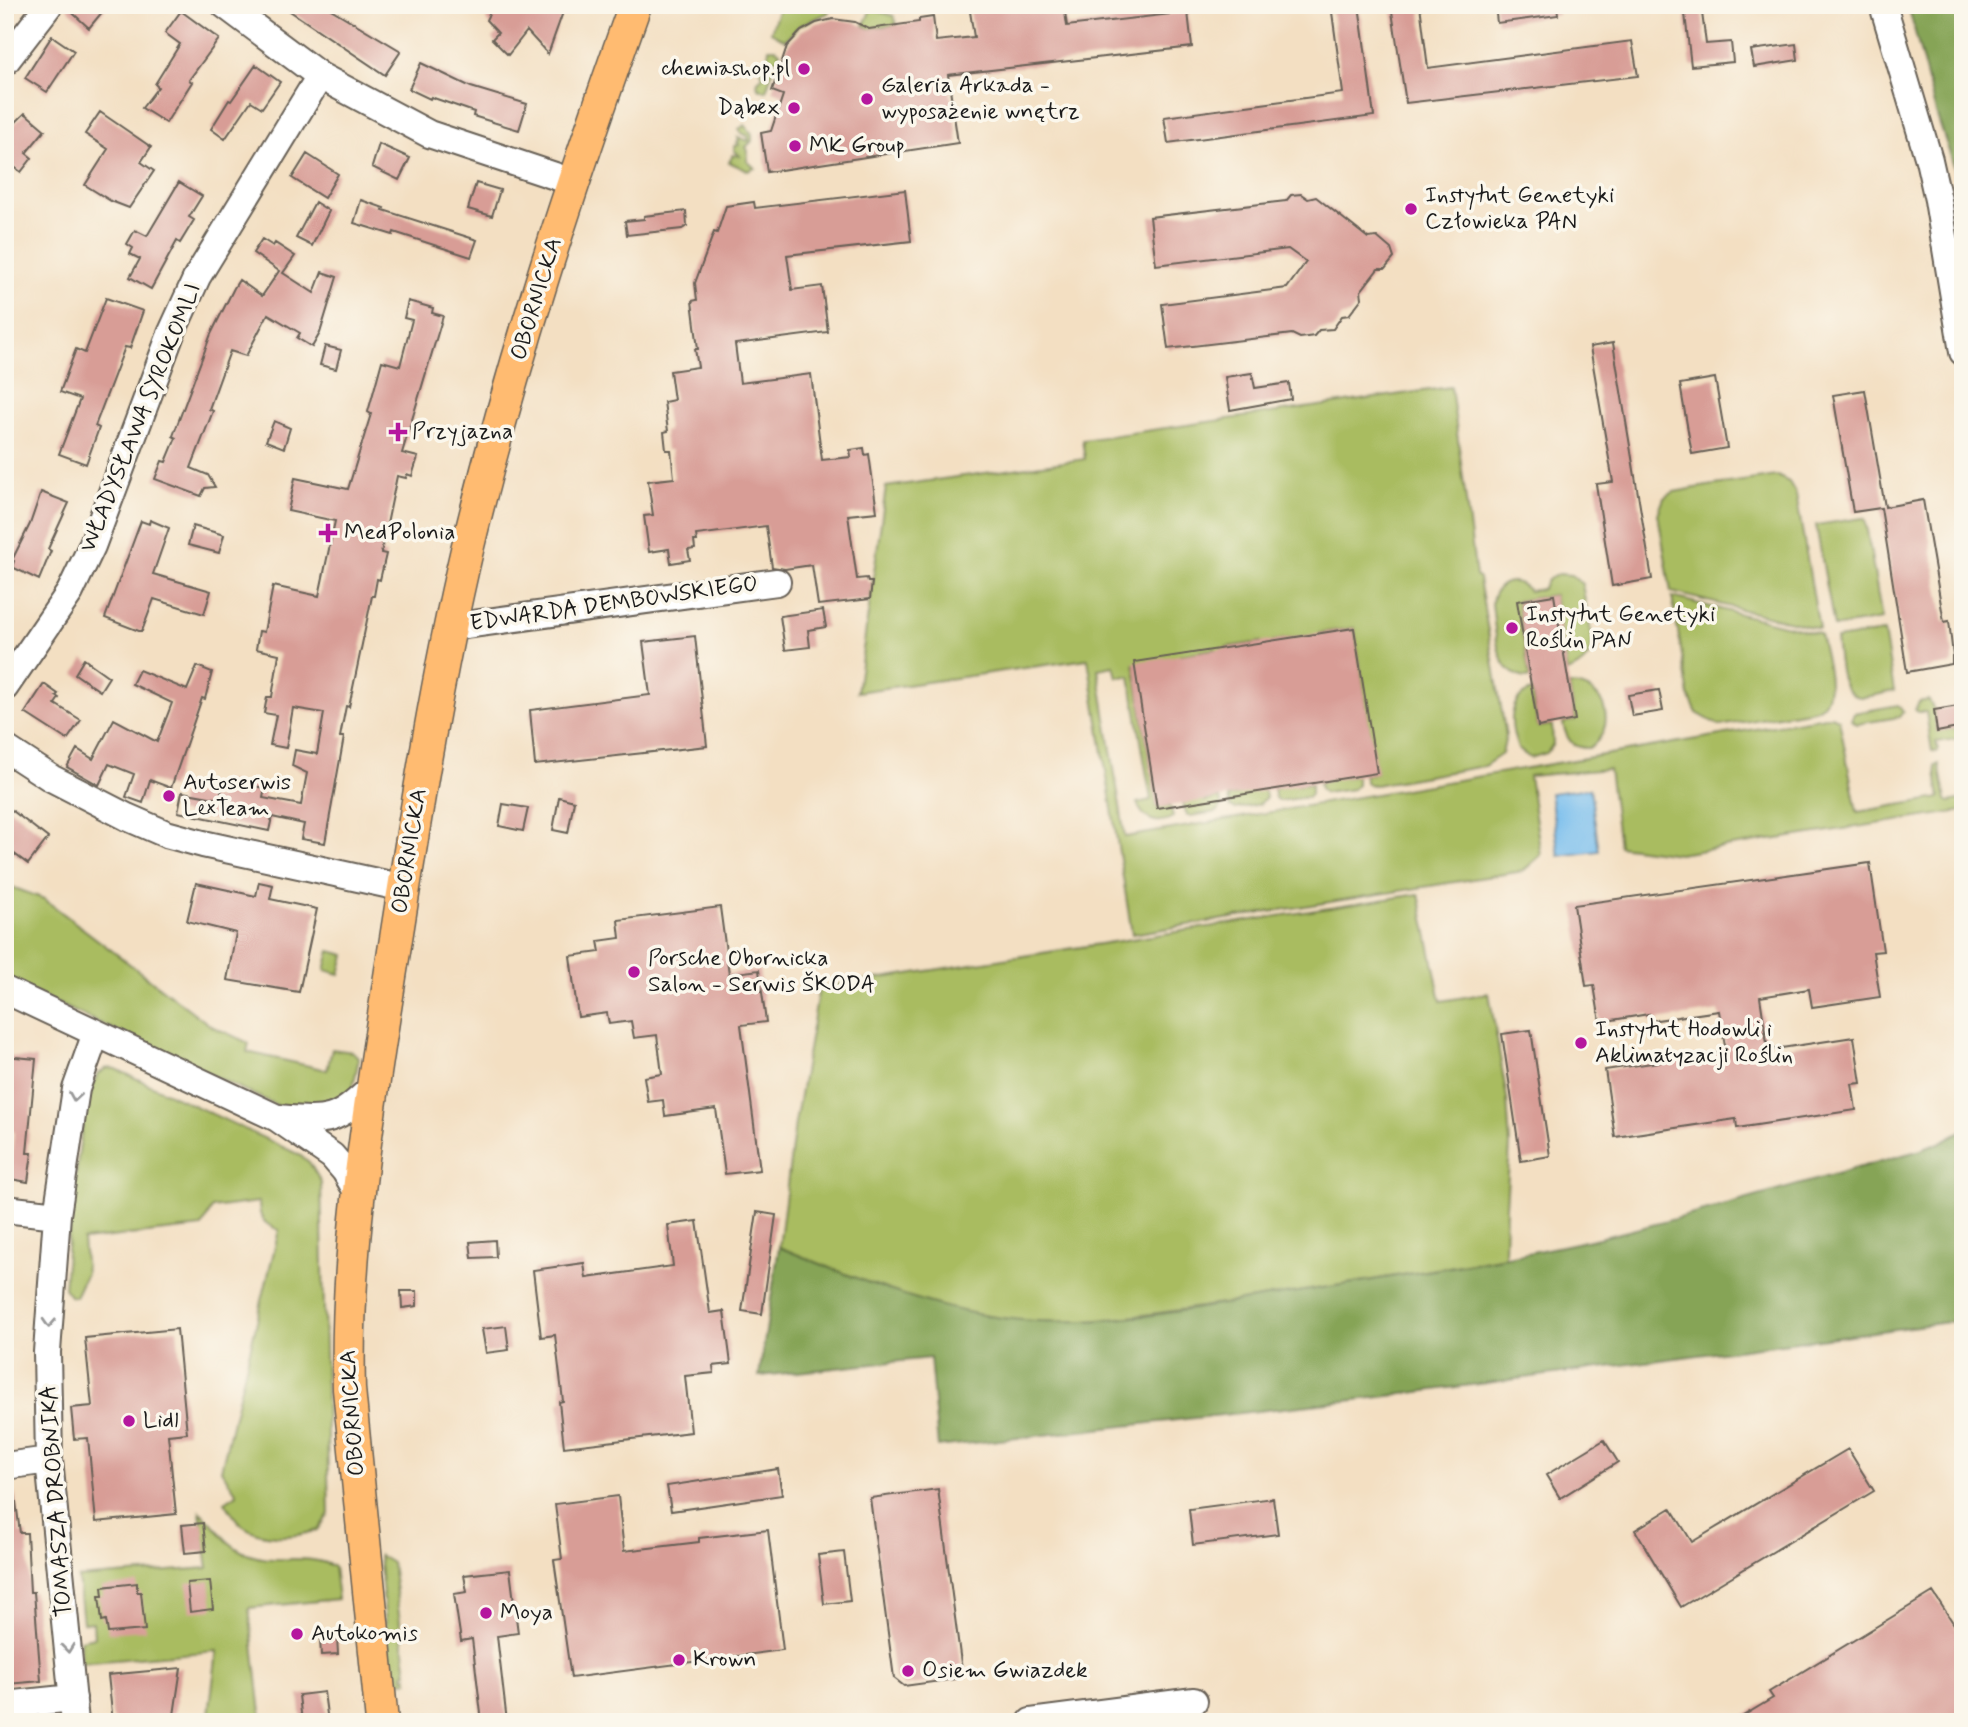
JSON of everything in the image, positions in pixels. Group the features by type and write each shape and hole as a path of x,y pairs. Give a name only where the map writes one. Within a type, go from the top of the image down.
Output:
{"main road":[{"name":"OBORNICKA","path":"382,1722 349,1389 350,1280 358,1193 373,1087 404,888 451,627 471,533 501,421 573,182 635,5"}],"street":[{"path":"5,62 50,5"},
{"path":"225,5 320,76 429,134 573,182"},
{"path":"1883,5 1938,200 1963,352"},
{"name":"WŁADYSŁAWA SYROKOMLI","path":"5,687 70,592 92,546 171,334 197,277 320,76"},
{"name":"EDWARDA DEMBOWSKIEGO","path":"451,627 777,582"},
{"path":"5,748 51,778 166,834 404,888"},
{"path":"5,990 277,1118 326,1150 345,1171 358,1193"},
{"name":"TOMASZA DROBNIKA","path":"74,1710 49,1460 47,1352 57,1215 76,1089 96,1033"},
{"path":"327,1120 345,1111 373,1087"},
{"path":"277,1118 327,1120 366,1135"},
{"path":"326,1150 366,1135"},
{"path":"5,1209 57,1215"},
{"path":"5,1466 49,1460"},
{"path":"1031,1722 1194,1701"},
{"path":"5,1705 74,1710"}],"green space":[{"path":"780,5 831,7 828,13 800,25 785,40 771,32"},
{"path":"1908,5 1963,5 1963,193 1936,113"},
{"path":"871,9 894,16 897,25 869,29 864,25"},
{"path":"769,48 780,52 778,59 772,61 772,73 766,91 758,88 757,82 763,76 761,70 765,68 764,60 768,57"},
{"path":"745,125 752,134 752,141 746,147 747,161 755,168 748,171 729,162 733,155 740,156 734,150 734,146 739,145 738,137 749,141 748,136 739,129"},
{"path":"1451,387 1476,576 1479,579 1506,736 1502,754 1484,766 1375,785 1367,784 1364,775 1376,773 1354,628 1319,633 1342,778 1357,776 1357,785 1353,789 1325,793 1320,789 1319,783 1331,780 1307,636 1272,641 1296,786 1311,784 1311,794 1308,797 1279,801 1275,798 1274,789 1286,786 1261,642 1226,647 1266,797 1260,804 1235,809 1230,807 1228,797 1240,794 1215,649 1180,655 1204,801 1220,798 1221,806 1217,812 1190,816 1187,815 1134,663 1157,807 1170,806 1173,817 1161,821 1151,820 1143,814 1137,803 1151,800 1130,676 1117,677 1114,666 1098,669 1125,837 1831,716 1839,719 1857,812 1940,798 1935,766 1939,764 1946,800 1949,802 1963,799 1963,811 1678,854 1619,846 1609,769 1529,776 1541,855 1523,871 1132,934 1088,659 857,692 886,487 1085,459 1082,440"},
{"path":"1777,476 1789,482 1796,494 1819,629 1671,592 1658,514 1664,498 1674,492"},
{"path":"1865,519 1882,619 1834,627 1816,525"},
{"path":"1559,574 1571,575 1582,584 1593,643 1590,654 1581,665 1567,672 1554,595 1517,601 1530,678 1518,676 1509,670 1499,651 1493,597 1500,586 1506,583 1517,583 1529,591 1542,589 1548,579"},
{"path":"1672,597 1820,634 1829,676 1827,697 1822,705 1814,710 1720,726 1697,713 1689,696"},
{"path":"1884,632 1894,691 1865,697 1853,695 1843,683 1836,639"},
{"path":"1569,685 1593,692 1604,709 1604,730 1589,748 1574,744 1564,728 1563,723 1575,720"},
{"path":"1532,691 1538,727 1552,725 1553,744 1547,753 1530,758 1518,749 1512,715 1518,700"},
{"path":"1929,700 1934,710 1937,731 1963,727 1963,738 1936,742 1936,752 1932,751 1926,712 1917,712 1915,709 1919,702"},
{"path":"1898,705 1903,712 1899,717 1857,724 1851,720 1854,713"},
{"path":"5,882 44,899 211,1026 249,1043 247,1052 327,1070 332,1049 353,1052 359,1058 352,1092 339,1106 285,1109 5,979"},
{"path":"1419,894 1441,1001 1489,993 1507,1098 1510,1145 1505,1257 1156,1314 1053,1322 1001,1318 944,1307 888,1290 779,1247 795,1123 819,988"},
{"path":"330,951 345,955 340,974 325,970"},
{"path":"107,1068 116,1069 298,1154 309,1162 321,1182 329,1514 318,1530 290,1536 259,1534 239,1523 225,1502 237,1494 221,1470 279,1230 263,1220 259,1202 212,1208 202,1227 83,1240 86,1273 75,1297 70,1296 64,1288 84,1113 97,1075"},
{"path":"1963,1130 1963,1320 1381,1397 938,1447 930,1358 759,1376 779,1247 889,1290 974,1314 1038,1321 1109,1320 1404,1275 1603,1237 1921,1150"},
{"path":"200,1512 230,1543 243,1552 266,1558 312,1560 334,1567 338,1599 249,1608 262,1722 208,1722 217,1651 81,1663 80,1640 94,1637 93,1622 83,1623 78,1578 208,1568"},
{"path":"379,1555 392,1563 407,1673 404,1677 408,1677 408,1681 399,1681 391,1675"}],"water":[{"path":"1590,788 1599,851 1559,856 1550,793"}],"building":[{"path":"64,5 108,5 89,28"},
{"path":"281,5 324,5 401,51 385,75"},
{"path":"493,5 545,5 563,12 548,54 527,31 508,55 492,39 498,33 486,20"},
{"name":"Galeria Arkada - wyposażenie wnętrz","path":"969,5 1064,5 1067,26 1188,12 1192,47 948,75 958,143 767,172 761,133 771,131 783,95 772,91 787,46 801,31 816,23 833,19 855,22 869,29 919,22 919,19 933,17 936,41 974,37"},
{"path":"1331,5 1359,5 1374,116 1168,143 1164,117 1343,93"},
{"path":"1391,5 1420,5 1428,68 1632,41 1638,76 1406,103"},
{"path":"1495,5 1557,5 1558,15 1497,23"},
{"path":"1684,5 1701,5 1706,44 1731,42 1733,62 1691,66"},
{"path":"181,11 219,39 189,80 192,82 166,123 142,108 158,87 155,84 180,44 165,33"},
{"path":"52,36 74,51 47,92 25,78"},
{"path":"1796,44 1798,60 1754,67 1751,50"},
{"path":"421,63 471,87 527,104 519,130 473,116 474,112 431,97 430,99 409,89"},
{"path":"256,65 280,82 262,108 251,101 225,139 211,129"},
{"path":"100,112 151,147 141,162 154,171 129,208 111,201 85,185 108,149 85,134"},
{"path":"25,113 45,130 26,153 32,158 21,172 5,160 5,133"},
{"path":"379,144 410,158 399,180 372,167"},
{"path":"307,154 338,174 324,198 292,178"},
{"path":"179,182 202,196 189,217 194,220 180,243 177,241 151,289 130,277 140,259 130,254 133,248 127,244 135,230 147,236"},
{"path":"476,183 500,190 492,216 468,209"},
{"path":"905,190 911,241 787,255 792,290 822,286 828,332 735,344 740,383 811,374 822,460 851,457 850,450 864,448 865,455 869,454 877,512 848,515 857,579 867,578 868,582 872,582 870,599 818,605 812,565 785,569 772,567 766,526 696,535 695,549 688,550 690,560 671,563 669,549 649,552 644,516 653,515 648,481 674,478 671,450 666,450 664,432 668,431 664,402 674,400 670,371 698,367 692,301 697,300 695,283 726,206 754,202 755,208"},
{"path":"1301,194 1308,199 1316,197 1368,238 1377,237 1391,249 1394,258 1385,269 1378,269 1361,291 1362,298 1349,315 1342,316 1333,329 1319,330 1314,336 1300,338 1292,334 1168,349 1162,304 1287,288 1306,262 1288,249 1156,265 1150,217 1286,201 1291,195"},
{"path":"361,200 384,208 383,210 477,240 471,257 394,232 393,235 354,223"},
{"path":"315,202 329,211 312,246 296,238"},
{"path":"686,211 687,226 682,229 627,235 625,221"},
{"path":"262,239 273,246 275,243 295,256 283,273 314,293 322,272 337,277 320,333 312,347 297,338 300,333 268,314 246,356 230,351 209,409 213,411 191,468 208,475 215,487 205,488 201,496 155,479 176,438 173,436 211,334 234,288 239,280 262,296 279,271 253,253"},
{"path":"106,298 143,311 130,348 125,347 95,426 99,428 86,464 59,454 80,399 60,392 76,349 85,353"},
{"path":"408,301 433,308 432,313 443,316 402,453 418,457 412,476 397,476 381,553 386,554 380,580 377,579 372,596 349,707 346,706 340,737 344,737 325,843 301,839 304,824 272,817 269,831 178,812 182,792 220,799 223,781 265,788 263,798 301,805 307,773 292,766 295,750 317,754 324,713 293,708 286,748 270,745 276,715 264,713 267,697 272,697 279,654 256,649 259,631 264,632 273,586 319,596 335,521 288,511 295,478 348,489 371,414 368,412 382,361 400,366 412,320 404,318"},
{"path":"1613,343 1652,579 1612,586 1596,484 1613,482 1590,347"},
{"path":"325,346 341,350 336,369 320,365"},
{"path":"1252,373 1255,388 1289,383 1291,399 1230,410 1225,377"},
{"path":"1715,378 1727,448 1692,454 1680,384"},
{"path":"1865,390 1885,507 1923,500 1944,622 1949,621 1952,664 1907,672 1881,508 1853,512 1833,395"},
{"path":"274,421 290,428 284,448 266,441"},
{"path":"41,492 69,503 48,549 51,551 39,580 12,567 12,560 30,524"},
{"path":"150,520 169,528 153,574 211,591 204,614 154,599 142,631 139,631 105,618 141,521 149,524"},
{"path":"193,526 224,535 219,553 188,545"},
{"path":"1554,595 1575,720 1538,727 1517,601"},
{"path":"823,610 826,627 808,630 810,647 785,650 780,616"},
{"path":"1354,628 1377,773 1157,808 1134,662"},
{"path":"695,636 707,746 535,765 530,710 650,695 643,642"},
{"path":"84,659 109,677 100,691 75,674"},
{"path":"197,666 212,672 205,699 202,698 171,788 150,780 143,803 126,797 134,774 109,764 99,785 67,767 77,749 93,759 114,719 157,742 172,703 132,684 139,670 187,690"},
{"path":"44,684 58,694 56,696 59,698 55,704 81,720 67,740 25,713"},
{"path":"1659,690 1663,711 1632,716 1628,695"},
{"path":"1959,706 1960,711 1963,711 1963,727 1937,732 1934,710"},
{"path":"559,797 574,801 568,833 553,830"},
{"path":"503,804 528,808 523,831 499,826"},
{"path":"5,805 48,838 28,864 5,847"},
{"path":"1870,863 1883,951 1873,952 1880,997 1812,1007 1809,989 1760,997 1768,1050 1854,1037 1861,1083 1852,1084 1856,1110 1737,1128 1736,1119 1615,1137 1605,1070 1726,1052 1719,1011 1650,1021 1649,1014 1600,1022 1594,985 1586,986 1574,905"},
{"path":"259,882 273,885 270,899 317,909 299,992 227,980 236,933 187,921 196,883 256,896"},
{"path":"720,907 729,974 759,970 766,1022 741,1025 760,1170 725,1174 716,1109 665,1116 663,1100 648,1102 644,1077 662,1074 657,1035 634,1038 631,1021 609,1024 607,1013 578,1017 570,956 600,952 598,941 620,938 618,920"},
{"path":"1531,1030 1550,1156 1521,1161 1502,1034"},
{"path":"5,1056 36,1059 27,1153 32,1153 28,1182 5,1178 5,1161 11,1162 14,1131 5,1130 8,1079 5,1079"},
{"path":"757,1212 776,1215 762,1314 742,1311"},
{"path":"697,1221 710,1313 724,1311 731,1364 713,1366 714,1373 685,1376 691,1432 564,1447 559,1402 563,1401 555,1335 541,1337 533,1270 584,1263 586,1278 673,1266 668,1225"},
{"path":"495,1240 496,1257 472,1258 470,1242"},
{"path":"401,1291 417,1291 417,1306 402,1308"},
{"path":"506,1326 509,1350 486,1353 482,1329"},
{"name":"Lidl","path":"177,1329 187,1433 168,1435 176,1514 96,1522 88,1438 74,1439 71,1408 92,1406 85,1338"},
{"path":"1604,1440 1618,1462 1560,1498 1546,1475"},
{"path":"1848,1449 1874,1491 1681,1607 1635,1530 1671,1508 1692,1542"},
{"path":"778,1469 782,1495 671,1511 667,1486"},
{"path":"938,1489 963,1678 904,1686 894,1678 870,1498"},
{"path":"15,1494 20,1533 27,1533 30,1592 34,1592 41,1681 8,1684 5,1658 5,1495"},
{"path":"618,1496 624,1551 768,1530 783,1650 571,1678 554,1560 562,1559 555,1504"},
{"path":"1273,1498 1278,1534 1193,1545 1189,1509"},
{"path":"203,1523 206,1551 185,1553 182,1525"},
{"path":"844,1552 850,1601 824,1604 818,1555"},
{"name":"Moya","path":"510,1570 518,1633 497,1636 507,1722 482,1722 472,1639 461,1641 454,1594 467,1592 464,1575"},
{"path":"210,1581 213,1609 190,1612 187,1583"},
{"path":"137,1583 137,1592 141,1592 145,1630 108,1633 106,1620 102,1621 99,1596 103,1596 102,1587"},
{"path":"1933,1592 1963,1638 1963,1722 1733,1722 1773,1698 1769,1692"},
{"path":"337,1637 338,1654 321,1655 320,1639"},
{"path":"181,1668 173,1722 113,1722 108,1675"},
{"path":"324,1692 328,1722 302,1722 299,1695"}],"place":[{"name":"chemiashop.pl","path":"804,69"},
{"name":"Galeria Arkada - wyposażenie wnętrz","path":"867,99"},
{"name":"Dąbex","path":"794,108"},
{"name":"MK Group","path":"795,146"},
{"name":"Instytut Genetyki Człowieka PAN","path":"1411,209"},
{"name":"Przyjazna","path":"398,432"},
{"name":"MedPolonia","path":"328,533"},
{"name":"Instytut Genetyki Roślin PAN","path":"1512,628"},
{"name":"Autoserwis LexTeam","path":"169,796"},
{"name":"Porsche Obornicka Salon - Serwis ŠKODA","path":"634,972"},
{"name":"Instytut Hodowli i Aklimatyzacji Roślin","path":"1581,1043"},
{"name":"Lidl","path":"129,1421"},
{"name":"Moya","path":"486,1613"},
{"name":"Autokomis","path":"297,1634"},
{"name":"Krown","path":"679,1660"},
{"name":"Osiem Gwiazdek","path":"908,1671"}]}
